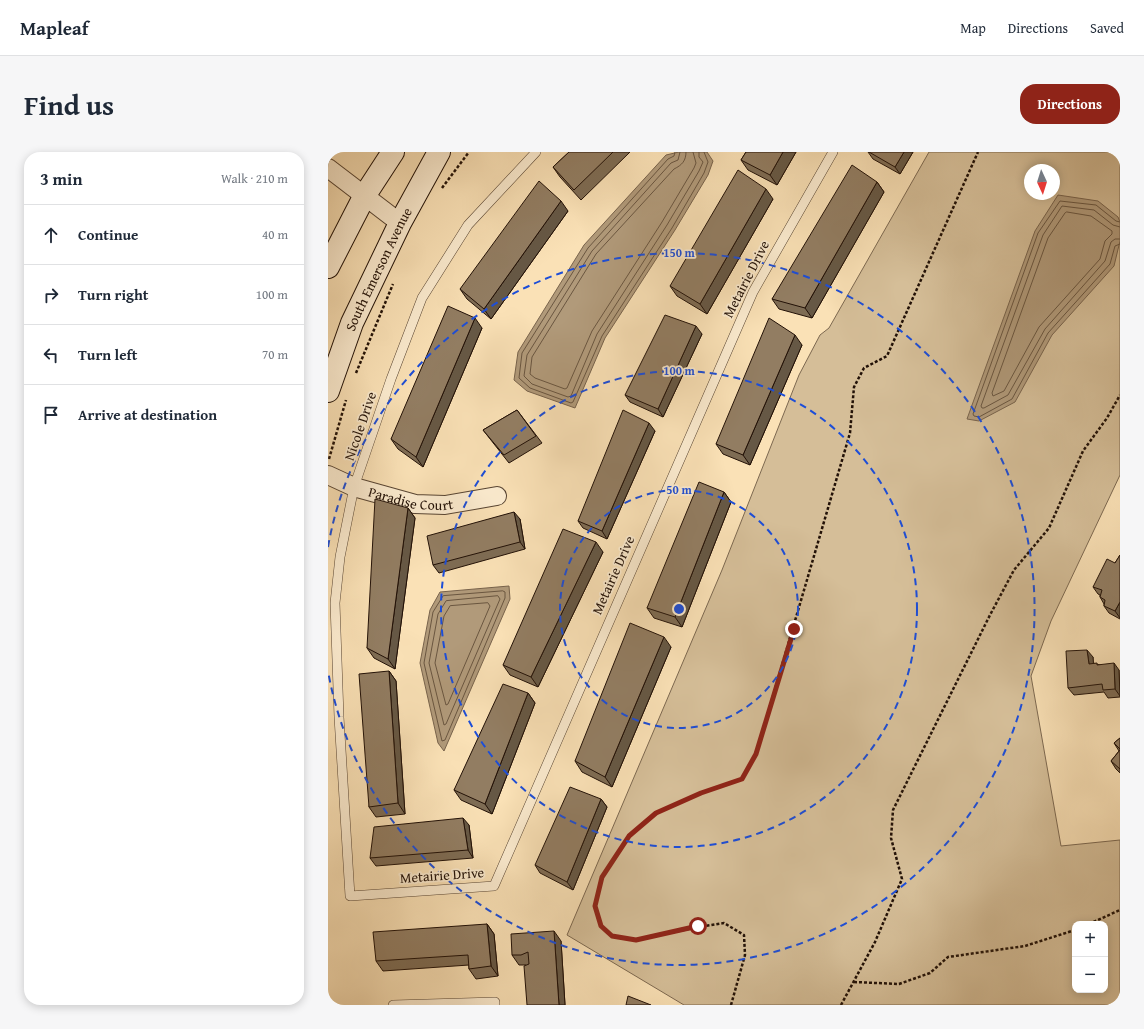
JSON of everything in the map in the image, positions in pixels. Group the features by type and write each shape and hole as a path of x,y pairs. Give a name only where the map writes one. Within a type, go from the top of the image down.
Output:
{"main road":[{"path":"328,267 365,195 393,152"},
{"name":"South Emerson Avenue","path":"337,395 352,323 400,223 439,152"}],"street":[{"path":"328,168 400,223"},
{"name":"Paradise Court","path":"328,475 354,487 415,504 445,504 497,496"}],"lane":[{"name":"Nicole Drive","path":"350,896 335,603 340,557 354,487 391,379 422,298 468,225 536,152"},
{"name":"Metairie Drive","path":"350,896 494,886 752,292 834,152"},
{"path":"393,1005 495,1002 495,1005"}],"path":[{"path":"441,190 469,152"},
{"path":"731,1005 745,955 744,936 724,923 698,926 636,940 612,936 601,926 595,906 602,877 629,836 656,813 701,793 742,779 756,754 850,433 854,387 864,368 887,356 978,152"},
{"path":"354,379 396,278"},
{"path":"328,465 337,395"},
{"path":"841,1005 876,942 902,880 892,838 894,810 990,615 1014,570 1049,528 1083,452 1120,395"},
{"path":"1096,921 1120,910"},
{"path":"854,982 899,984 930,973 948,957 1025,946 1072,931"}],"shaded area":[{"path":"929,152 1120,152 1120,475 1051,621 1031,676 1061,846 1120,840 1120,1005 684,1005 567,935 722,570 799,375 820,335 829,328"}],"water":[{"path":"679,152 707,152 713,161 708,175 675,230 605,338 575,408 527,391 514,380 518,352 584,245 666,155"},
{"path":"1060,195 1098,201 1118,217 1120,222 1120,241 1114,266 1052,335 1015,402 979,421 967,419 1035,231 1055,200 1060,200"},
{"path":"509,586 510,599 444,751 438,743 420,663 430,610 440,592"}],"building":[{"path":"569,152 613,152 574,190 553,167"},
{"path":"746,152 783,152 770,175 741,160"},
{"path":"869,152 904,152 895,167"},
{"path":"852,165 877,182 805,308 772,299"},
{"path":"738,170 766,189 700,304 670,286"},
{"path":"539,181 561,201 484,309 460,289"},
{"path":"448,306 475,318 416,457 391,439"},
{"path":"665,315 696,326 658,409 625,395"},
{"path":"769,318 795,335 743,455 716,444"},
{"path":"517,410 536,436 504,455 483,430"},
{"path":"623,410 649,423 602,531 578,521"},
{"path":"699,482 724,492 675,617 647,608"},
{"path":"375,499 408,508 388,659 367,648"},
{"path":"514,512 520,542 433,565 427,536"},
{"path":"563,529 596,542 531,677 503,665"},
{"path":"1120,555 1120,602 1115,611 1104,606 1105,600 1100,597 1102,590 1093,587 1107,559 1115,563"},
{"path":"630,623 664,637 605,777 575,761"},
{"path":"1087,650 1089,664 1097,663 1097,665 1114,663 1115,689 1103,690 1102,684 1068,688 1066,651"},
{"path":"389,671 398,803 369,807 359,674"},
{"path":"503,684 528,693 485,804 454,790"},
{"path":"1120,738 1120,749 1114,743"},
{"path":"1120,750 1120,769 1111,761"},
{"path":"570,787 601,799 567,882 535,865"},
{"path":"463,818 468,850 370,858 374,827"},
{"path":"487,924 491,966 469,969 468,955 376,961 373,932"},
{"path":"554,931 559,1005 527,1005 524,966 529,964 528,952 521,955 512,955 511,934"},
{"path":"628,996 651,1005 626,1005"}],"route":[{"path":"698,926 636,940 612,936 601,926 595,906 602,877 629,836 656,813 701,793 742,779 756,754 794,629"}]}
